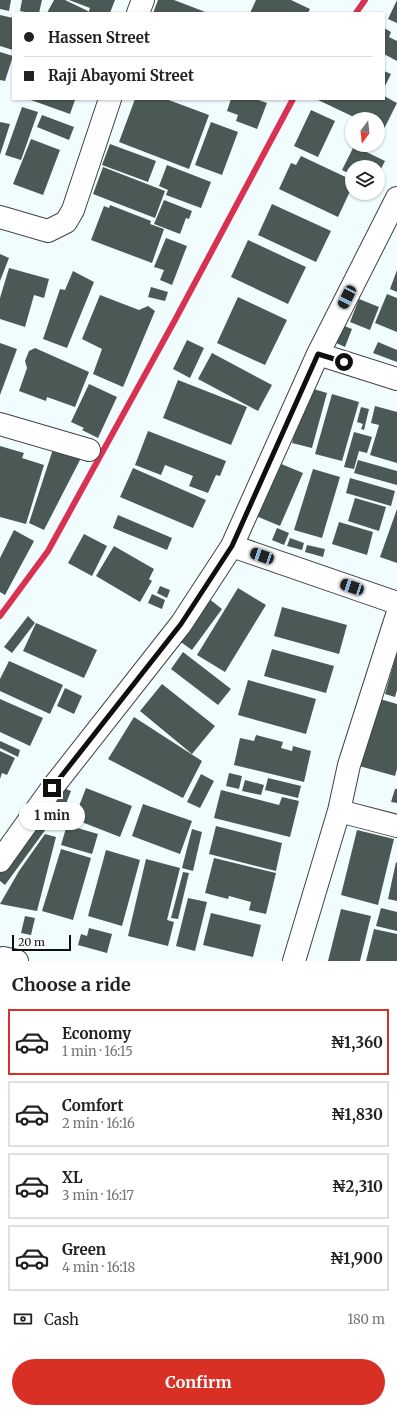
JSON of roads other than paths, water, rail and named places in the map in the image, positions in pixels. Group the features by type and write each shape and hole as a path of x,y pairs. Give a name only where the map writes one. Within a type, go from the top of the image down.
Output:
{"street":[{"path":"138,12 143,0"},
{"path":"0,216 48,232 66,222 73,210 110,100"},
{"path":"0,860 52,788 181,624 232,546 318,354 397,198"},
{"path":"318,354 397,379"},
{"path":"0,424 89,450"},
{"path":"232,546 397,603"},
{"path":"294,961 340,811 349,766 397,615"},
{"path":"340,811 397,826"}],"waterway":[{"path":"357,12 365,0"},
{"path":"0,616 48,551 175,320 292,100"}]}
